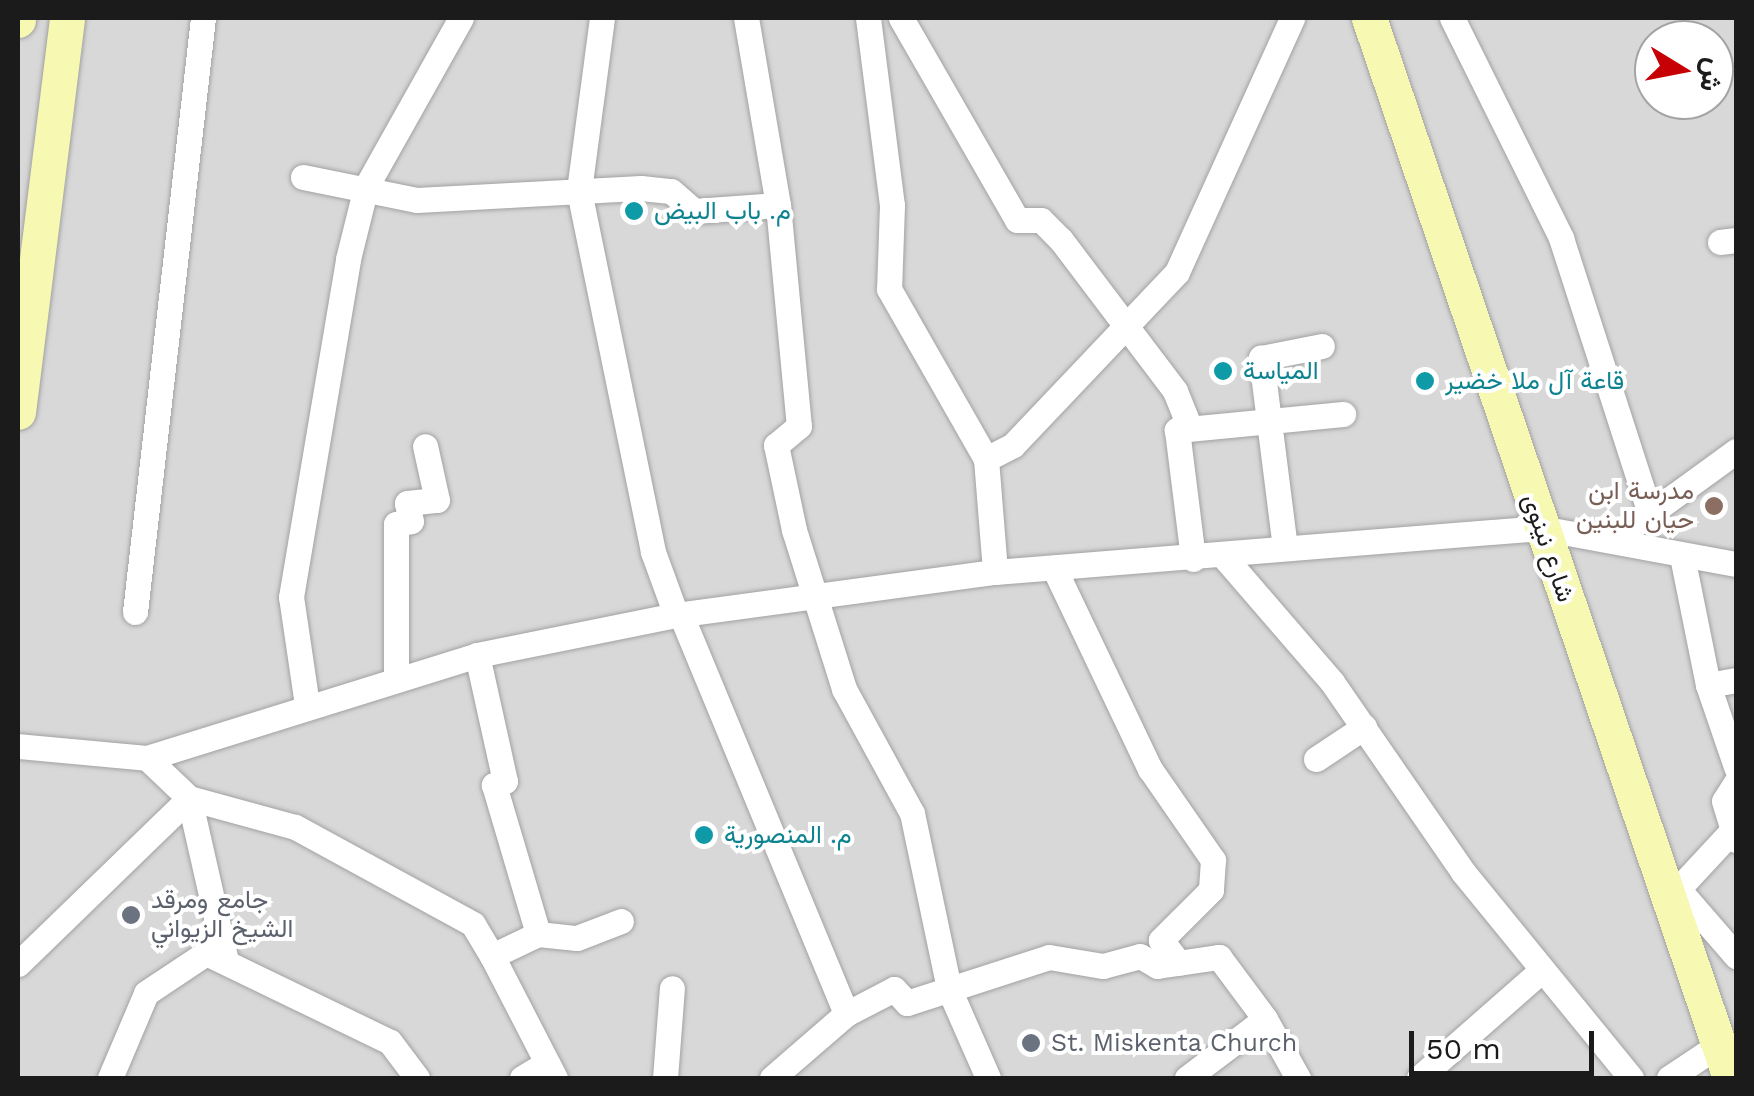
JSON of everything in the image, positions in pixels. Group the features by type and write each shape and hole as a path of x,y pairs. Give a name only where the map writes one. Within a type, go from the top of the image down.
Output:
{"main road":[{"path":"18,412 67,18"},
{"name":"شارع نينوى","path":"1368,18 1541,528 1671,888 1730,1078"}],"street":[{"path":"135,612 203,18"},
{"path":"307,705 291,596 315,427 366,187 461,18"},
{"path":"602,18 579,192 653,552 846,1014"},
{"path":"746,18 778,205 799,426 776,444 814,595 844,689 912,814 949,989 988,1078"},
{"path":"868,18 892,204 889,289 986,459 994,572"},
{"path":"901,18 1018,220 1041,220 1060,240 1123,331 1175,391 1188,424 1177,430"},
{"path":"986,459 1013,444 1177,272 1292,18"},
{"path":"1459,20 1561,238 1648,511"},
{"path":"303,176 417,200 671,191 694,211 778,205"},
{"path":"1285,548 1261,358 1322,346"},
{"path":"1177,430 1271,415 1343,414"},
{"path":"1177,430 1193,558"},
{"path":"396,680 396,524 411,520 407,503 437,500 425,446"},
{"path":"1614,539 1736,450"},
{"path":"18,746 146,758 476,655 678,615 994,572 1225,558 1285,548 1541,528 1614,539 1683,561 1736,564"},
{"path":"1225,558 1364,727 1542,970 1630,1078"},
{"path":"1683,561 1708,685 1736,766"},
{"path":"1054,568 1150,769 1213,860 1211,890 1161,940 1179,963"},
{"path":"476,655 505,782 494,785 538,934"},
{"path":"1708,685 1736,680"},
{"path":"1316,759 1364,727"},
{"path":"146,758 189,798 311,836 473,924 550,1071 522,1078"},
{"path":"1736,782 1724,801 1733,837 1671,888 1736,956"},
{"path":"189,798 225,957"},
{"path":"18,964 189,798"},
{"path":"492,956 538,934 578,938 621,921"},
{"path":"110,1078 146,992 206,954 225,957 390,1042 417,1078"},
{"path":"772,1078 846,1014 894,990 906,1003 1049,957 1179,963 1218,957 1264,1020 1298,1078"},
{"path":"1420,1078 1542,970"},
{"path":"665,1078 672,988"},
{"path":"1186,1078 1264,1020"},
{"path":"1669,1078 1720,1044"}],"shaded area":[{"path":"18,18 1736,18 1736,1078 18,1078"}],"place":[{"name":"م. باب البيض","path":"634,211"},
{"name":"المياسة","path":"1223,371"},
{"name":"قاعة آل ملا خضير","path":"1425,381"},
{"name":"مدرسة ابن حيان للبنين","path":"1714,506"},
{"name":"م. المنصورية","path":"704,835"},
{"name":"جامع ومرقد الشيخ الزيواني","path":"131,915"},
{"name":"St. Miskenta Church","path":"1031,1043"}]}
